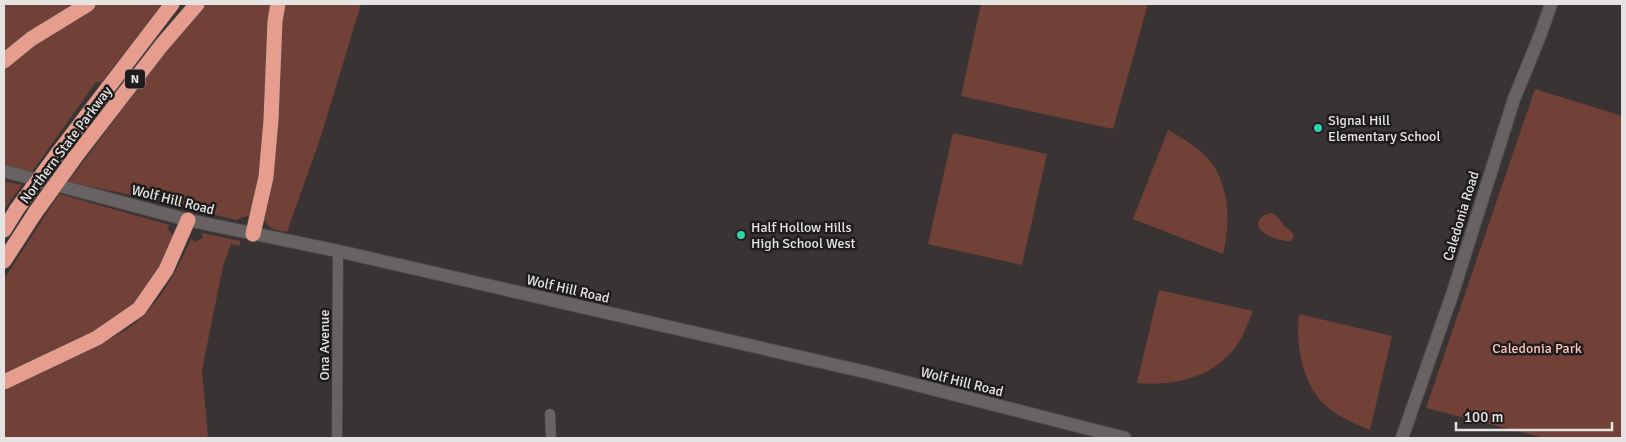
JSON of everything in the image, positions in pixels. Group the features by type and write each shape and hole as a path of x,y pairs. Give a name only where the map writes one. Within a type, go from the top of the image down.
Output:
{"highway":[{"path":"4,61 31,39 88,4"},
{"name":"Northern State Parkway","path":"4,230 58,153 172,4"},
{"name":"Northern State Parkway","path":"4,261 35,213 76,156 161,46 197,4"},
{"path":"253,234 266,177 271,120 275,21 278,4"},
{"path":"4,382 97,338 138,309 166,270 188,220"}],"street":[{"name":"Caledonia Road","path":"1402,438 1453,292 1514,99 1551,4"},
{"name":"Wolf Hill Road","path":"4,171 188,220 338,251 861,371 1098,435 1125,438"},
{"name":"Ona Avenue","path":"337,438 338,251"},
{"path":"550,414 551,438"}],"green space":[{"path":"7,4 75,4 4,53 4,6"},
{"path":"96,4 162,4 101,83 96,82 29,176 4,167 4,68 56,27"},
{"path":"204,4 272,4 262,175 250,218 247,216 236,220 156,200 68,182 183,28"},
{"path":"282,4 361,4 321,136 287,232 271,228 265,221 261,222"},
{"path":"981,4 1148,4 1113,129 961,96"},
{"name":"Caledonia Park","path":"1535,89 1622,116 1622,438 1545,438 1426,408"},
{"path":"1168,130 1199,150 1210,160 1219,176 1226,198 1227,209 1227,232 1223,254 1133,219"},
{"path":"953,133 1047,154 1022,265 928,244"},
{"path":"4,181 22,185 4,210"},
{"path":"59,194 170,225 167,228 173,235 177,235 147,289 120,316 82,339 4,377 4,279"},
{"path":"1270,213 1277,216 1285,227 1292,232 1294,236 1291,241 1273,238 1261,231 1258,226 1259,221 1263,216"},
{"path":"202,233 240,241 240,246 231,244 223,266 202,370 208,438 4,438 4,389 46,367 110,339 135,323 151,308 164,289 176,270 191,239 195,242 203,238"},
{"path":"1159,290 1253,311 1242,337 1233,350 1210,369 1197,376 1168,383 1137,383"},
{"path":"1299,314 1392,336 1370,430 1331,410 1320,400 1314,391 1308,381 1301,359 1298,337"}],"place":[{"name":"Signal Hill Elementary School","path":"1318,128"},
{"name":"Half Hollow Hills High School West","path":"741,235"}]}
